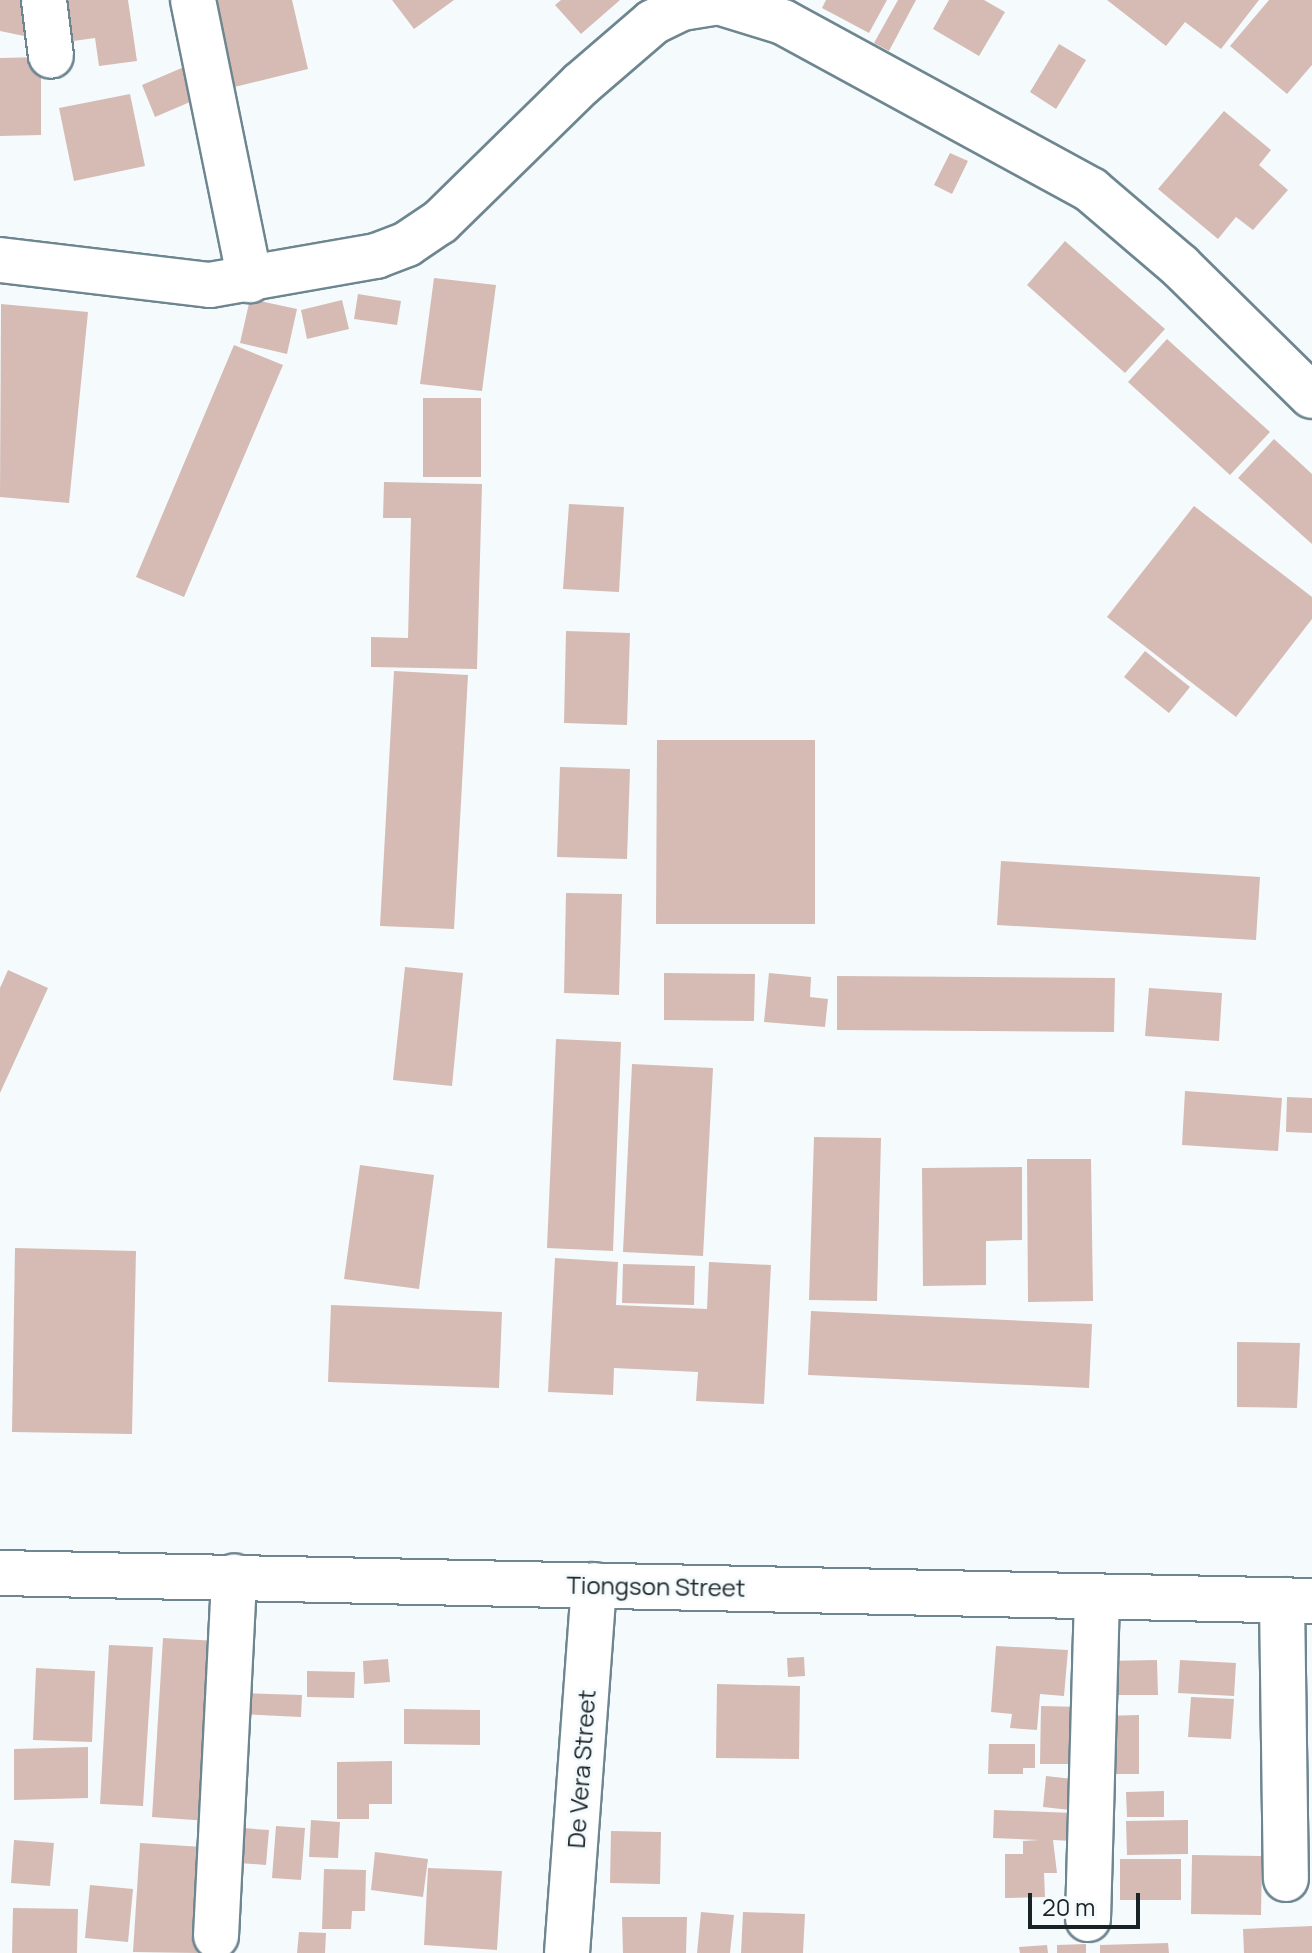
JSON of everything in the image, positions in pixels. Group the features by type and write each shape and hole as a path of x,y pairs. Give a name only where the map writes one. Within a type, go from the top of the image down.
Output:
{"street":[{"path":"44,0 51,56"},
{"path":"193,0 250,280"},
{"path":"0,260 210,285 376,256 407,244 440,222 581,84 653,22 682,8 718,2 783,22 1091,190 1180,266 1312,396"},
{"name":"Tiongson Street","path":"0,1573 1297,1601"},
{"path":"216,1936 234,1576"},
{"name":"De Vera Street","path":"567,1953 594,1585"},
{"path":"1088,1919 1097,1596"},
{"path":"1286,1879 1297,1601"}],"building":[{"path":"0,0 37,0 29,37 0,31"},
{"path":"60,0 128,0 137,61 99,66 95,38 66,42"},
{"path":"205,0 292,0 308,69 226,89"},
{"path":"392,0 454,0 414,29"},
{"path":"561,0 620,0 581,34 555,5"},
{"path":"826,0 887,0 869,33 822,8"},
{"path":"898,0 916,0 889,51 874,43"},
{"path":"949,0 984,0 1005,12 979,56 933,29"},
{"path":"1107,0 1259,0 1221,49 1185,22 1166,46"},
{"path":"1269,0 1312,0 1312,65 1287,94 1230,46"},
{"path":"1059,44 1086,60 1056,109 1030,92"},
{"path":"41,57 41,135 0,136 0,58"},
{"path":"184,67 197,99 155,117 142,85"},
{"path":"130,94 145,166 74,181 59,108"},
{"path":"1224,111 1271,150 1259,165 1288,190 1253,230 1236,217 1218,239 1158,189"},
{"path":"950,153 968,161 952,194 934,185"},
{"path":"1065,241 1165,329 1125,373 1027,285"},
{"path":"434,278 496,285 482,391 420,384"},
{"path":"358,294 401,301 397,325 354,319"},
{"path":"250,299 297,309 287,354 240,343"},
{"path":"342,300 349,329 307,339 301,310"},
{"path":"1,304 88,312 69,503 0,497"},
{"path":"1167,339 1270,432 1230,475 1128,382"},
{"path":"234,345 283,365 184,597 136,577"},
{"path":"423,398 481,398 481,477 423,477"},
{"path":"1274,439 1312,474 1312,544 1238,478"},
{"path":"384,482 482,484 477,669 371,667 371,637 408,638 411,518 383,518"},
{"path":"569,504 624,507 619,592 563,589"},
{"path":"1194,506 1312,597 1312,619 1236,717 1107,617"},
{"path":"566,631 630,633 627,725 564,723"},
{"path":"1145,651 1190,687 1169,713 1124,677"},
{"path":"394,671 468,675 454,929 380,926"},
{"path":"657,740 815,740 815,924 656,924"},
{"path":"560,767 630,769 627,859 557,857"},
{"path":"1001,861 1260,877 1256,940 997,925"},
{"path":"566,893 622,894 619,995 564,993"},
{"path":"405,967 463,973 452,1086 393,1080"},
{"path":"8,970 48,988 0,1093 0,988"},
{"path":"664,973 755,974 754,1021 664,1020"},
{"path":"769,973 811,977 810,997 828,999 825,1027 764,1022"},
{"path":"837,976 1115,978 1114,1032 837,1030"},
{"path":"1149,988 1222,993 1219,1041 1145,1036"},
{"path":"556,1039 621,1042 613,1251 547,1248"},
{"path":"632,1064 713,1068 703,1256 623,1252"},
{"path":"1185,1091 1282,1098 1278,1151 1182,1145"},
{"path":"1287,1097 1312,1098 1312,1133 1286,1132"},
{"path":"814,1137 881,1138 877,1301 809,1300"},
{"path":"1027,1159 1091,1159 1093,1301 1028,1302"},
{"path":"360,1165 434,1175 419,1289 344,1279"},
{"path":"1022,1167 1022,1240 986,1241 986,1285 923,1286 922,1168"},
{"path":"15,1248 136,1251 132,1434 12,1432"},
{"path":"555,1258 618,1262 616,1305 707,1309 709,1262 771,1265 764,1404 696,1401 698,1372 614,1368 613,1395 548,1392"},
{"path":"623,1264 695,1266 694,1305 622,1303"},
{"path":"331,1305 502,1312 499,1388 328,1382"},
{"path":"811,1311 1092,1324 1089,1388 808,1375"},
{"path":"1237,1342 1300,1343 1297,1408 1237,1407"},
{"path":"163,1638 218,1641 208,1821 152,1817"},
{"path":"109,1645 153,1647 143,1806 100,1804"},
{"path":"996,1646 1068,1650 1064,1696 1040,1694 1037,1730 1010,1728 1012,1714 991,1712"},
{"path":"804,1657 805,1676 788,1677 787,1658"},
{"path":"388,1659 390,1682 364,1684 363,1661"},
{"path":"1157,1660 1158,1695 1105,1695 1104,1661"},
{"path":"1180,1660 1236,1663 1234,1696 1178,1693"},
{"path":"36,1668 95,1671 92,1742 33,1740"},
{"path":"307,1671 355,1672 354,1698 307,1697"},
{"path":"717,1684 800,1686 799,1759 716,1758"},
{"path":"242,1693 302,1695 301,1717 240,1714"},
{"path":"1191,1697 1234,1699 1231,1739 1188,1737"},
{"path":"1041,1706 1082,1707 1080,1764 1040,1764"},
{"path":"404,1709 480,1710 480,1745 404,1744"},
{"path":"1139,1715 1139,1774 1102,1774 1102,1716"},
{"path":"989,1744 1035,1744 1035,1768 1023,1768 1023,1774 988,1774"},
{"path":"88,1747 88,1798 14,1800 14,1749"},
{"path":"392,1761 392,1804 369,1804 369,1819 337,1819 337,1762"},
{"path":"1046,1776 1082,1780 1079,1811 1043,1807"},
{"path":"1164,1791 1164,1817 1127,1817 1126,1792"},
{"path":"994,1810 1073,1813 1072,1841 1053,1840 1057,1873 1044,1873 1045,1897 1005,1898 1005,1854 1023,1854 1023,1841 1039,1840 993,1838"},
{"path":"311,1820 340,1822 338,1858 309,1857"},
{"path":"1188,1820 1188,1854 1127,1855 1126,1821"},
{"path":"276,1826 305,1828 301,1880 272,1878"},
{"path":"228,1827 269,1830 266,1865 226,1862"},
{"path":"611,1831 661,1832 660,1884 610,1883"},
{"path":"14,1840 54,1843 50,1886 11,1883"},
{"path":"140,1843 203,1847 197,1953 133,1952"},
{"path":"375,1852 428,1859 423,1897 371,1890"},
{"path":"1192,1855 1262,1856 1261,1915 1191,1914"},
{"path":"1120,1859 1181,1859 1181,1900 1120,1900"},
{"path":"428,1868 502,1871 497,1950 424,1945"},
{"path":"324,1869 366,1870 365,1911 352,1911 351,1929 322,1929"},
{"path":"90,1885 133,1889 128,1942 85,1938"},
{"path":"13,1908 78,1909 77,1953 12,1953"},
{"path":"701,1912 734,1915 730,1953 697,1953"},
{"path":"743,1912 805,1914 803,1953 741,1953"},
{"path":"622,1917 687,1917 686,1953 623,1953"},
{"path":"1312,1926 1312,1953 1244,1953 1243,1929"},
{"path":"299,1932 326,1933 325,1953 297,1953"},
{"path":"1168,1943 1169,1953 1100,1953 1100,1945"},
{"path":"1086,1944 1086,1953 1057,1953 1057,1945"},
{"path":"1047,1945 1048,1953 1020,1953 1019,1947"}]}
